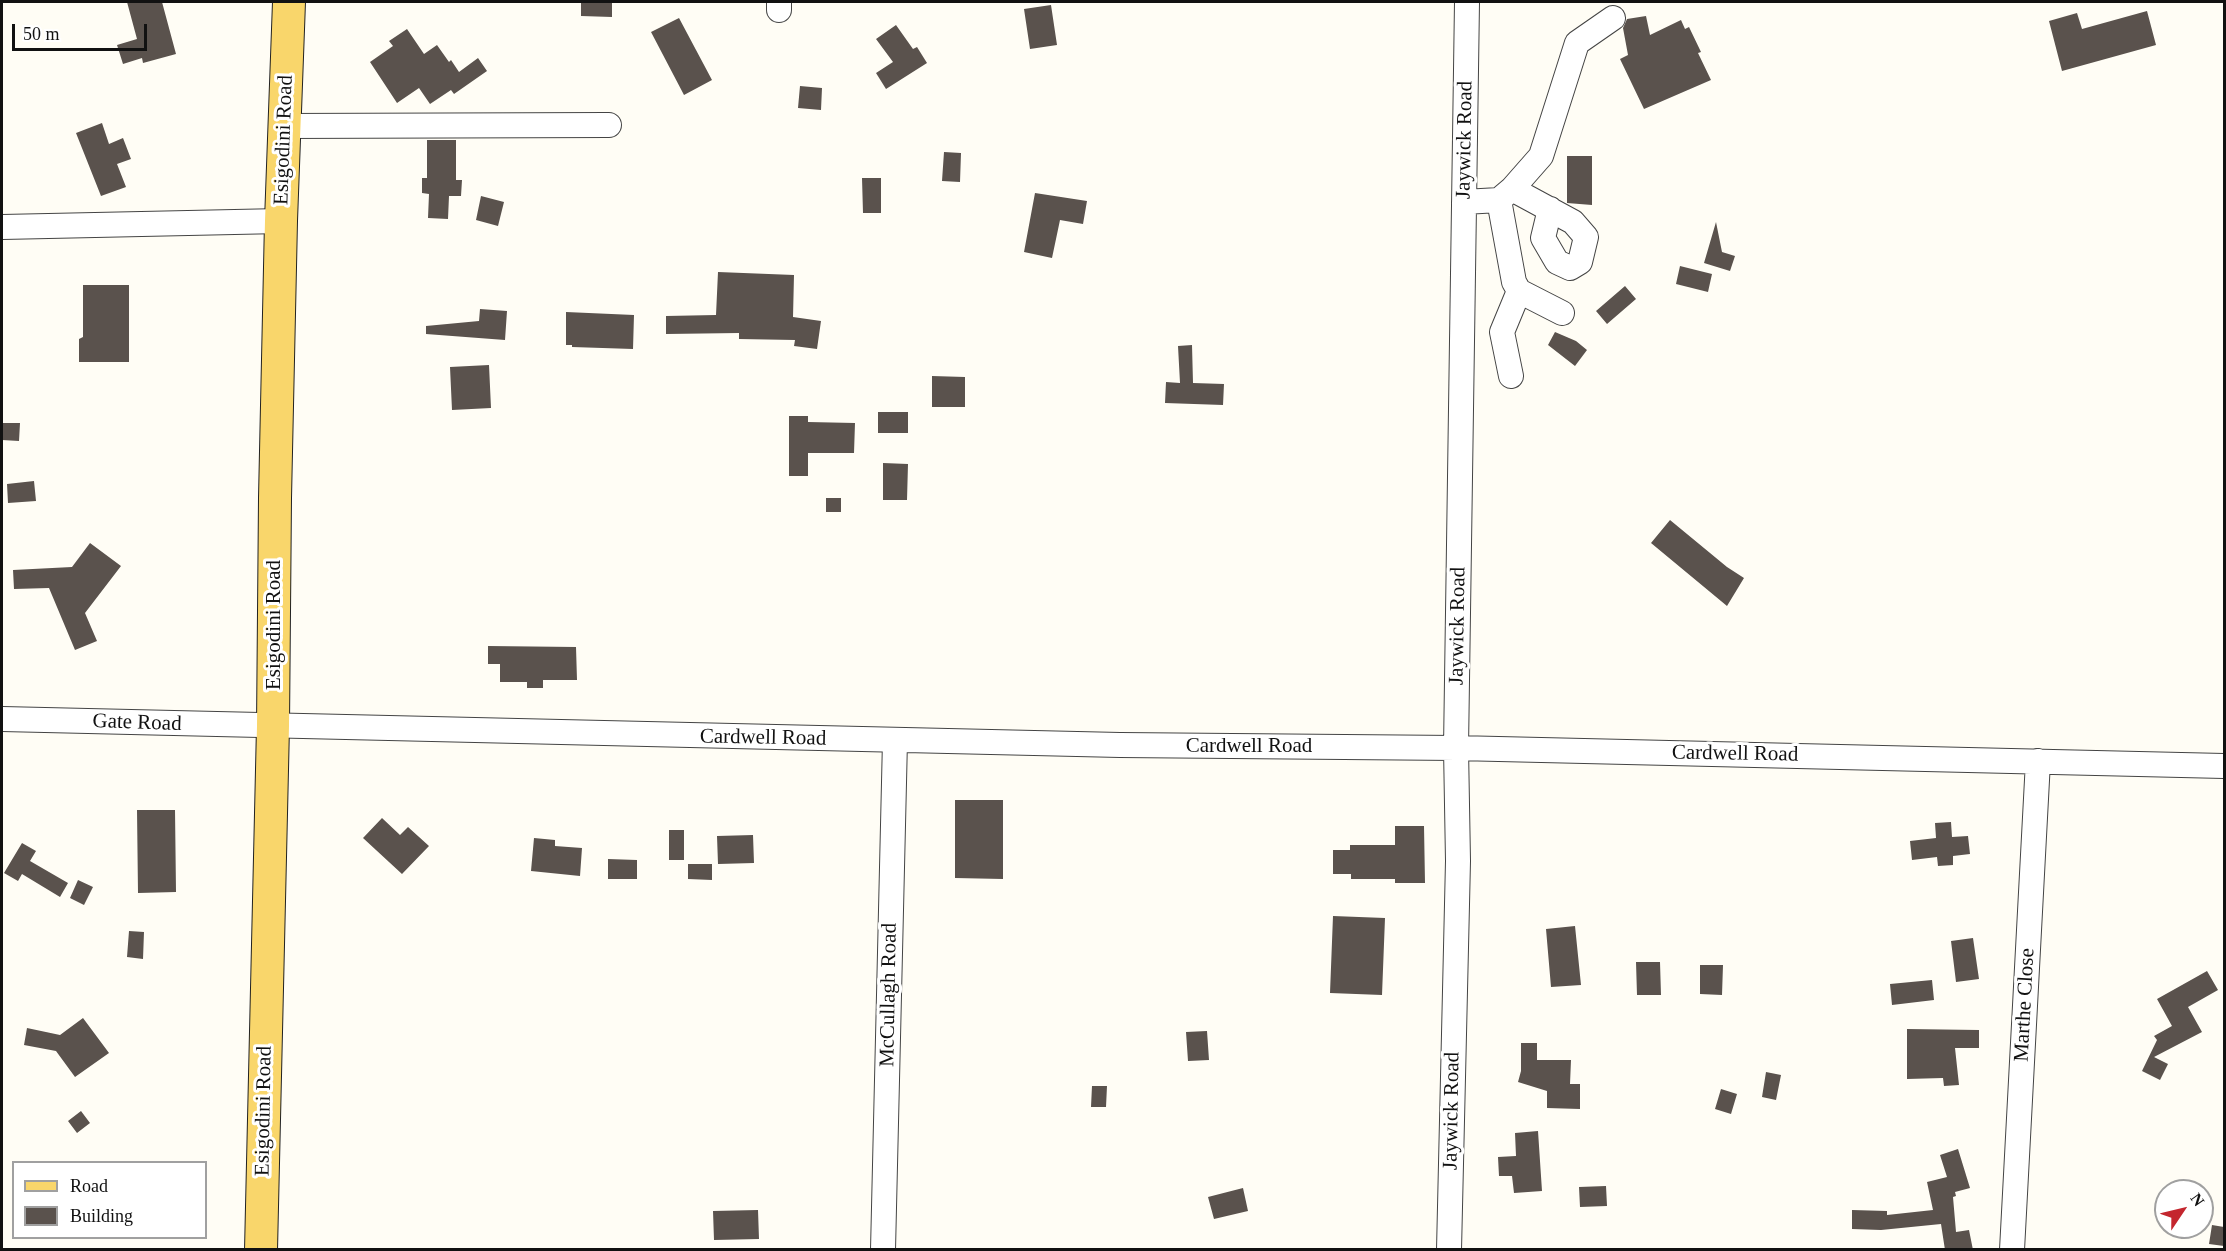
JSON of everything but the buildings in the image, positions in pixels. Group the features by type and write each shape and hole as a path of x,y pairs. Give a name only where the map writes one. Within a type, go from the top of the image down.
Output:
{"main road":[{"name":"Esigodini Road","path":"261,1250 273,726 280,221 289,2"}],"street":[{"name":"Jaywick Road","path":"1449,1250 1458,861 1456,748 1467,2"},
{"path":"1562,313 1520,291 1514,282 1505,194 1541,156 1577,43 1613,18"},
{"path":"284,126 609,125"},
{"path":"1464,202 1505,194 1550,209"},
{"path":"2,227 280,221"},
{"path":"1511,376 1502,332 1520,291"},
{"name":"Gate Road","path":"2,719 273,726"},
{"name":"Cardwell Road","path":"273,726 895,741 1456,748 2224,766"},
{"name":"McCullagh Road","path":"883,1250 895,741"},
{"name":"Marthe Close","path":"2012,1250 2038,761"}]}
